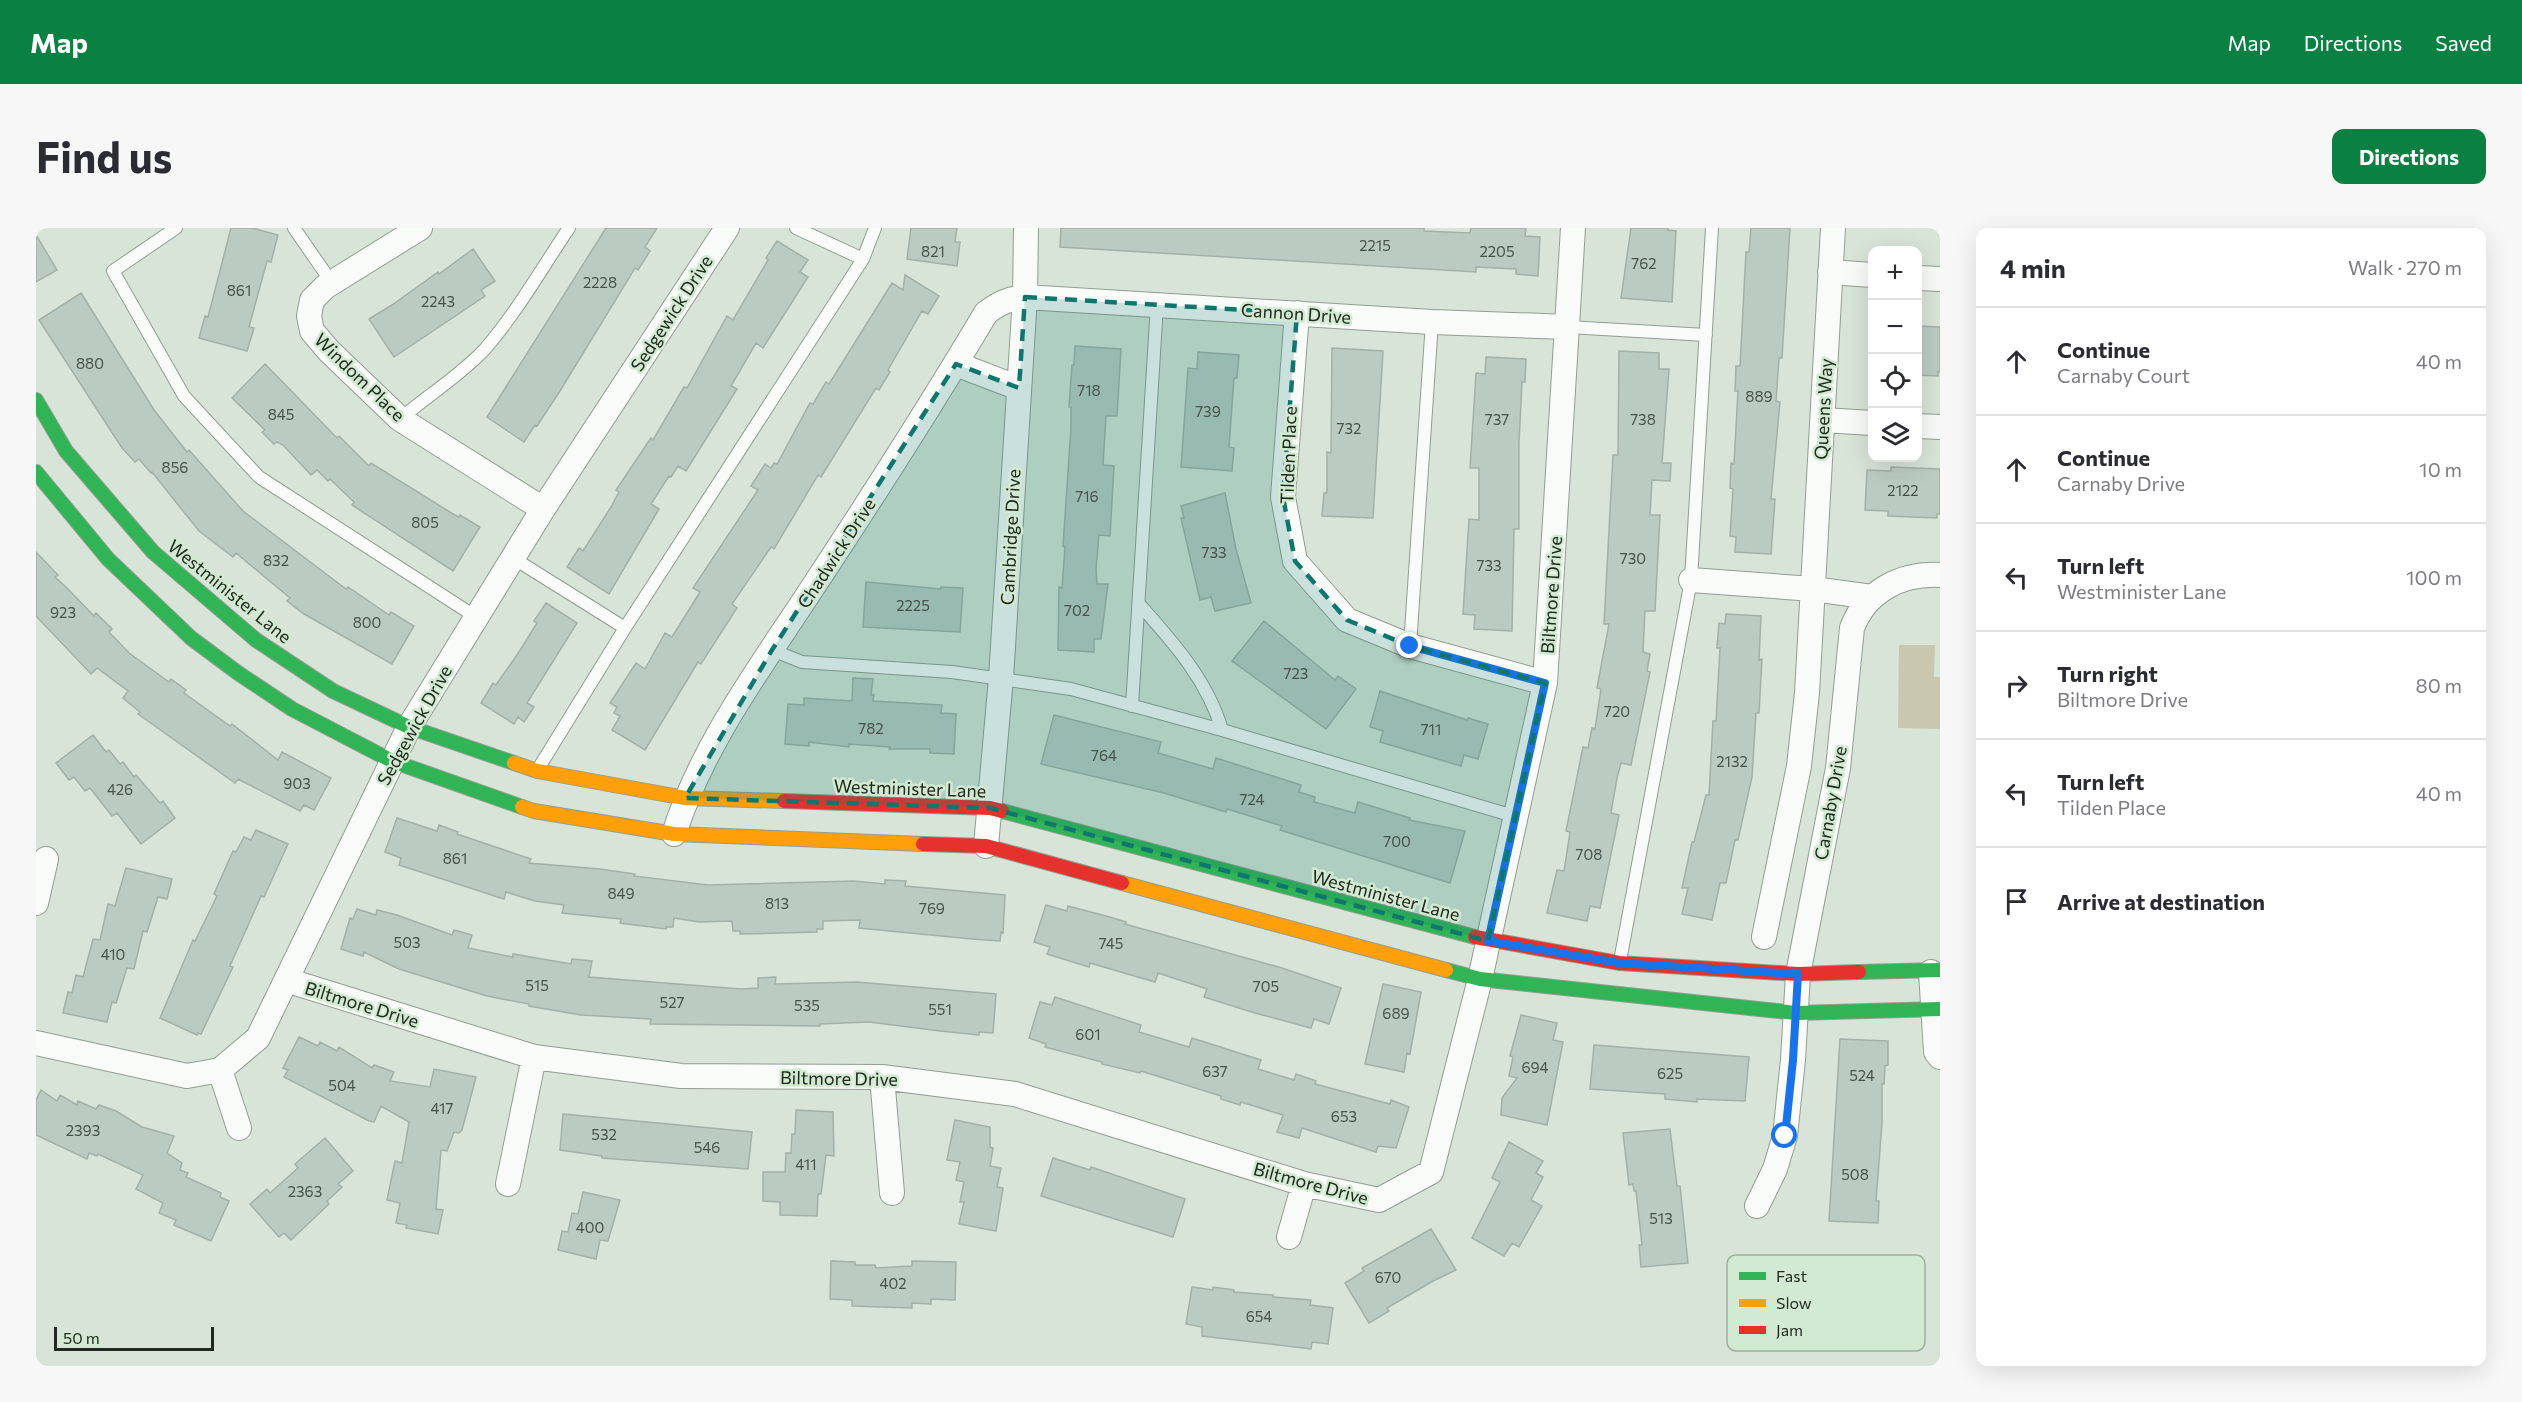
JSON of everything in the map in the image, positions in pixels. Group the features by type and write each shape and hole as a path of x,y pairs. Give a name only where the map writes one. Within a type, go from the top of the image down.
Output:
{"street":[{"name":"Windom Place","path":"420,228 332,283 312,300 309,316 312,331 329,351 400,419 543,509"},
{"name":"Sedgewick Drive","path":"36,1043 187,1076 220,1070 258,1038 409,727 543,509 727,228"},
{"name":"Cambridge Drive","path":"986,846 1001,678 1019,388 1026,228"},
{"name":"Biltmore Drive","path":"286,980 534,1057 681,1076 882,1077 1015,1094 1304,1184 1379,1200 1431,1172 1480,979 1545,683 1573,228"},
{"name":"Queens Way","path":"1764,937 1799,766 1807,693 1833,228"},
{"path":"1830,272 1868,275"},
{"path":"1922,278 1940,279"},
{"name":"Cannon Drive","path":"1024,297 1432,322 1568,327"},
{"name":"Chadwick Drive","path":"674,834 685,798 702,762 901,453 986,313 999,303 1011,298 1024,297"},
{"name":"Tilden Place","path":"1297,313 1283,496 1295,561 1347,620 1410,646 1545,683"},
{"path":"956,364 1019,388"},
{"name":"Westminister Lane","path":"36,400 66,451 153,552 256,640 333,691 409,727 537,771 685,798 990,808 1488,941 1619,963 1798,974 1935,971"},
{"path":"1823,420 1868,423"},
{"path":"1922,426 1940,428"},
{"path":"36,472 108,560 191,638 292,710 392,761 534,811 674,834 986,846 1480,979 1796,1013 1936,1009"},
{"name":"Carnaby Drive","path":"1757,1206 1776,1169 1785,1136 1798,974 1838,768 1852,628 1857,615 1872,597 1897,580 1940,575"},
{"path":"1691,580 1813,589 1872,597"},
{"path":"1799,766 1838,768"},
{"path":"36,903 46,859"},
{"path":"1935,971 1936,1052 1940,1057"},
{"path":"508,1184 534,1057"},
{"path":"220,1070 239,1128"},
{"path":"882,1077 892,1193"},
{"path":"1289,1237 1304,1184"}],"lane":[{"path":"176,228 112,271 184,396 259,477 476,617"},
{"path":"294,228 332,283"},
{"path":"400,419 460,372 484,349 518,304 569,228"},
{"path":"796,228 862,259"},
{"path":"537,771 625,628 862,259 875,228"},
{"path":"1619,963 1691,580 1712,228"},
{"path":"1132,706 1157,305"},
{"path":"1410,646 1432,322"},
{"path":"1568,327 1706,335"},
{"path":"513,558 625,628"},
{"path":"1140,605 1170,639 1191,668 1209,698 1222,730"},
{"path":"772,650 802,662 952,672 1071,689 1222,730 1517,817"}],"highlighted area":[{"path":"1025,297 1297,313 1283,497 1295,561 1347,620 1410,646 1545,683 1488,941 990,808 685,798 772,650 956,364 1019,388"}],"shaded area":[{"path":"1899,645 1935,645 1934,677 1940,677 1940,729 1898,728"}],"building":[{"path":"231,228 252,228 278,235 271,262 267,261 249,327 254,328 247,351 199,338 205,316 208,317"},
{"path":"606,228 657,228 645,247 650,251 638,270 635,268 560,391 524,442 487,417"},
{"path":"911,228 957,228 955,242 960,242 957,266 907,259"},
{"path":"1061,228 1424,228 1424,231 1470,233 1471,228 1526,228 1525,236 1540,237 1538,276 1516,274 1516,269 1476,267 1476,272 1060,247"},
{"path":"1631,228 1668,228 1668,230 1676,231 1672,302 1621,298"},
{"path":"1751,228 1790,228 1782,358 1779,358 1776,401 1780,402 1771,499 1775,499 1771,554 1735,552 1736,537 1730,536 1733,489 1730,488 1731,463 1734,464 1738,391 1735,391 1736,366 1740,366 1746,252 1749,252"},
{"path":"36,235 57,270 36,282"},
{"path":"777,241 808,260 800,272 808,277 763,348 756,343 731,386 737,389 686,471 678,466 651,504 659,509 609,594 567,567 579,548 583,551 611,507 619,492 616,490 651,438 653,440 684,387 687,388 727,316 733,320"},
{"path":"473,249 495,281 481,290 485,296 394,357 369,319"},
{"path":"905,275 939,296 928,314 922,311 879,390 876,388 821,477 818,475 774,549 771,547 732,604 737,608 701,664 698,662 645,750 612,730 620,716 614,713 617,707 610,703 636,663 645,669 665,633 672,637 700,592 693,588 758,490 751,486 765,464 771,468 774,463 777,464 810,403 813,404 826,382 829,384 892,283 903,290"},
{"path":"81,293 154,410 187,452 189,450 243,511 346,589 348,587 389,615 391,612 414,626 392,664 304,614 287,601 290,598 236,553 233,557 199,531 152,472 139,459 135,462 122,448 39,320"},
{"path":"1922,326 1940,327 1940,372 1938,376 1922,375"},
{"path":"1075,346 1121,349 1117,416 1106,416 1103,465 1114,466 1110,536 1099,535 1096,569 1097,584 1108,584 1101,639 1094,639 1094,652 1058,650 1059,587 1062,588 1071,428 1071,407 1069,407"},
{"path":"1332,348 1383,351 1373,518 1322,516 1324,493 1327,493 1327,452 1331,453"},
{"path":"1619,351 1659,353 1659,369 1669,369 1662,463 1671,463 1670,481 1652,480 1650,515 1660,515 1655,611 1645,611 1643,652 1650,654 1647,671 1650,672 1631,765 1621,763 1617,778 1611,813 1619,815 1600,908 1590,906 1587,921 1547,913 1557,870 1564,871 1570,832 1566,831 1583,747 1588,748 1592,728 1595,729 1601,689 1597,688 1609,624 1604,624 1613,455 1618,455"},
{"path":"1198,352 1239,355 1237,378 1234,378 1229,447 1234,448 1232,471 1181,467 1188,368 1197,369"},
{"path":"1486,357 1526,359 1525,382 1522,382 1519,443 1519,529 1514,529 1512,631 1474,629 1475,615 1463,614 1469,519 1479,520 1479,468 1470,468 1476,373 1485,374"},
{"path":"265,364 337,438 339,436 369,466 371,463 458,517 460,515 480,527 453,571 352,505 354,502 330,479 328,481 317,470 311,475 283,445 277,442 274,444 262,432 265,430 232,398"},
{"path":"1891,467 1940,469 1940,514 1937,514 1937,518 1888,516 1888,511 1865,510 1867,470 1891,471"},
{"path":"1225,493 1236,549 1251,603 1215,611 1211,597 1200,600 1181,518 1184,518 1181,506"},
{"path":"36,552 58,575 55,577 94,616 96,613 112,629 109,632 129,653 169,682 171,679 186,690 184,693 230,726 232,724 278,760 282,752 331,778 314,810 304,805 300,811 238,779 235,783 138,714 140,712 123,698 128,691 97,668 91,674 36,616"},
{"path":"866,582 941,589 941,587 963,588 960,632 863,627"},
{"path":"546,603 577,623 527,703 534,707 524,722 518,717 514,724 481,703 493,683 496,685 519,652 537,623 534,621"},
{"path":"1726,614 1761,616 1759,660 1762,659 1752,777 1726,883 1720,883 1712,920 1682,914 1688,888 1682,888 1692,842 1694,842 1706,795 1709,795 1713,721 1716,721 1719,623 1725,624"},
{"path":"1264,621 1335,680 1338,676 1356,689 1326,729 1232,661"},
{"path":"853,678 873,679 871,695 874,695 873,701 942,705 941,713 956,714 954,754 930,753 930,749 889,749 890,747 849,744 849,747 809,742 809,746 785,744 788,704 804,705 804,698 852,701"},
{"path":"1380,691 1467,720 1468,718 1488,724 1478,759 1464,755 1461,766 1380,742 1383,731 1370,727"},
{"path":"1054,715 1161,742 1158,753 1213,769 1216,758 1301,785 1299,792 1315,797 1314,802 1355,813 1358,802 1410,818 1409,820 1465,831 1450,883 1280,830 1282,826 1227,809 1226,812 1164,793 1041,764"},
{"path":"93,735 106,752 109,750 120,764 123,762 134,777 136,775 160,803 163,801 175,818 141,844 117,813 112,816 90,788 85,791 74,777 69,780 56,763"},
{"path":"397,818 437,831 439,825 458,832 457,834 531,859 529,863 600,869 635,874 634,876 708,885 853,881 885,884 885,880 906,881 905,886 1005,895 1003,933 1001,932 1000,941 972,939 859,928 860,920 823,921 823,929 817,929 817,932 740,934 740,931 733,931 732,921 699,922 674,918 673,927 666,927 666,929 620,923 621,919 562,913 564,905 535,901 506,892 504,899 399,865 401,858 385,852"},
{"path":"256,830 288,844 264,897 261,896 230,966 233,967 201,1034 197,1035 160,1018 193,940 195,941 217,896 214,894 233,851 236,852 244,837 251,840"},
{"path":"126,868 172,879 167,899 158,897 147,932 143,931 134,969 127,968 116,1003 112,1002 107,1022 63,1013 68,992 72,993 76,975 83,977 93,939 100,940 108,904 115,906"},
{"path":"1046,905 1067,911 1068,906 1106,916 1126,922 1125,924 1282,968 1341,988 1329,1024 1314,1019 1311,1028 1255,1013 1204,997 1207,989 1158,973 1155,982 1090,963 1089,967 1047,954 1050,947 1034,942"},
{"path":"357,909 376,915 377,910 397,915 452,935 454,930 472,935 468,948 513,957 513,954 571,964 572,959 592,961 589,977 741,989 758,988 758,978 776,977 775,984 857,982 996,994 993,1033 979,1032 979,1035 869,1022 820,1024 820,1026 650,1024 651,1019 581,1015 529,1006 529,1004 487,996 399,969 364,952 363,956 341,949 350,918 353,919"},
{"path":"1383,984 1421,992 1410,1054 1407,1053 1404,1072 1365,1064"},
{"path":"1055,997 1141,1025 1139,1032 1189,1047 1192,1038 1261,1060 1258,1069 1294,1080 1296,1074 1316,1081 1315,1084 1390,1104 1391,1100 1409,1107 1396,1148 1378,1146 1376,1152 1302,1128 1299,1138 1277,1132 1283,1115 1241,1102 1240,1105 1221,1099 1221,1096 1141,1071 1140,1073 1102,1064 1102,1062 1045,1047 1046,1044 1029,1038 1040,1002 1052,1005"},
{"path":"1521,1015 1557,1023 1553,1040 1563,1042 1547,1125 1501,1115 1502,1098 1517,1078 1509,1076 1513,1057 1510,1056"},
{"path":"299,1037 318,1046 320,1042 337,1051 339,1047 372,1068 374,1065 394,1072 390,1081 430,1087 434,1069 476,1077 462,1130 459,1133 454,1132 447,1151 441,1150 436,1209 443,1210 438,1234 406,1228 407,1225 396,1223 400,1203 387,1200 395,1161 402,1163 409,1122 381,1106 374,1122 369,1121 284,1077 288,1070 283,1068"},
{"path":"1840,1039 1888,1041 1888,1065 1885,1066 1884,1084 1882,1084 1882,1123 1876,1201 1879,1201 1878,1223 1829,1221"},
{"path":"1594,1045 1749,1057 1745,1101 1697,1099 1697,1102 1665,1099 1665,1094 1590,1089"},
{"path":"41,1090 57,1101 60,1095 77,1105 78,1101 96,1109 99,1105 116,1111 142,1127 174,1136 167,1153 182,1163 180,1170 188,1173 186,1177 221,1193 220,1197 229,1201 211,1241 174,1225 176,1220 159,1213 163,1203 136,1189 143,1175 98,1154 97,1156 89,1153 87,1159 36,1135 36,1100"},
{"path":"796,1110 833,1112 834,1156 826,1155 821,1194 818,1194 817,1216 780,1215 780,1202 763,1201 763,1172 785,1172 786,1153 791,1153 792,1134 795,1134"},
{"path":"563,1114 752,1132 748,1169 602,1158 602,1156 560,1150"},
{"path":"955,1120 990,1127 990,1147 993,1148 990,1166 1001,1168 997,1187 1003,1188 996,1231 959,1224 964,1202 960,1202 964,1182 956,1180 960,1162 947,1160"},
{"path":"1670,1129 1677,1186 1680,1186 1688,1263 1641,1267 1639,1245 1642,1245 1636,1191 1634,1191 1633,1184 1629,1185 1623,1133"},
{"path":"325,1138 353,1171 338,1184 342,1187 327,1201 329,1204 291,1240 284,1233 279,1237 250,1204 267,1189 270,1193 298,1168 295,1164"},
{"path":"1509,1142 1543,1161 1536,1173 1543,1177 1531,1200 1542,1206 1519,1247 1512,1243 1504,1256 1472,1238 1500,1182 1492,1178"},
{"path":"1053,1158 1090,1170 1091,1167 1185,1199 1173,1237 1041,1196"},
{"path":"583,1192 620,1200 608,1241 600,1240 596,1259 558,1250 562,1231 568,1232 572,1213 578,1214"},
{"path":"1431,1229 1456,1270 1387,1308 1389,1311 1369,1323 1345,1283 1364,1271 1362,1268"},
{"path":"831,1261 855,1262 855,1265 875,1265 876,1268 912,1266 912,1261 956,1262 955,1300 931,1299 931,1304 912,1303 912,1308 852,1306 852,1300 830,1299"},
{"path":"1192,1287 1213,1290 1213,1287 1234,1290 1234,1292 1311,1300 1310,1305 1333,1308 1328,1344 1312,1342 1311,1349 1202,1336 1202,1327 1186,1324"}],"traffic: fast":[{"path":"36,400 66,451 153,552 256,640 333,691 409,727 514,763"},
{"path":"36,472 108,559 191,638 238,673 292,709 392,761 522,807"},
{"path":"1002,811 1475,937"},
{"path":"1446,970 1480,979 1796,1013 1940,1009"},
{"path":"1859,972 1940,970"}],"traffic: slow":[{"path":"514,763 537,771 685,798 784,801"},
{"path":"522,807 534,811 674,834 923,844"},
{"path":"1122,883 1446,970"}],"traffic: jam":[{"path":"784,801 990,808 1002,811"},
{"path":"923,844 986,846 1122,883"},
{"path":"1475,937 1619,963 1798,974 1859,972"}],"route":[{"path":"1410,646 1545,683 1488,941 1619,963 1798,974 1793,1060 1785,1136"}]}
